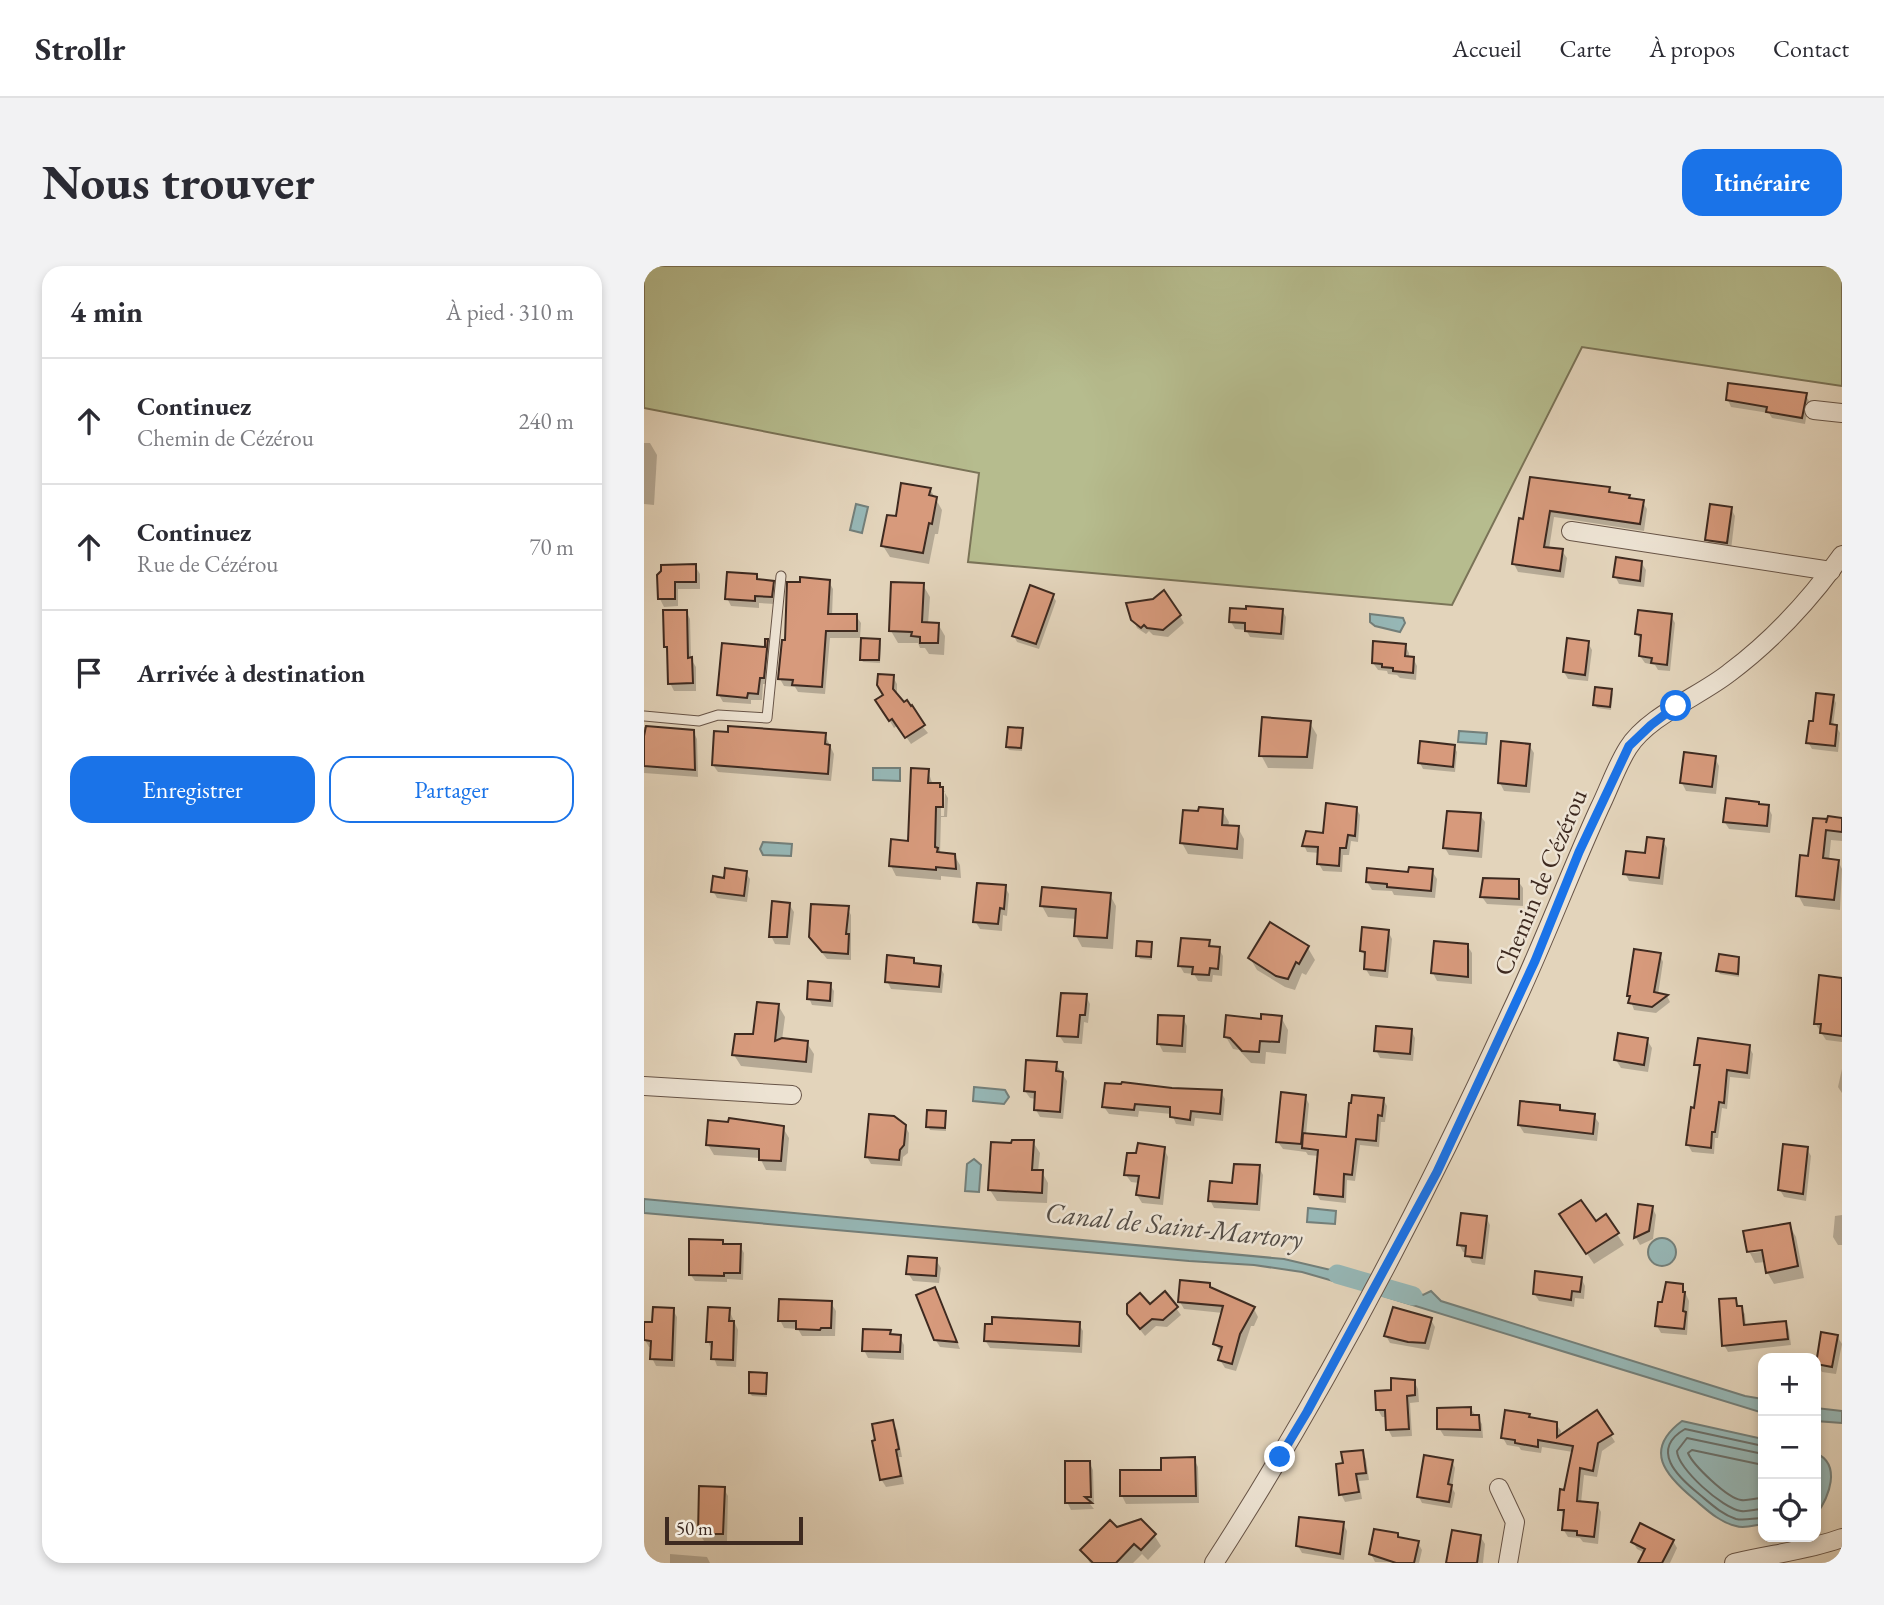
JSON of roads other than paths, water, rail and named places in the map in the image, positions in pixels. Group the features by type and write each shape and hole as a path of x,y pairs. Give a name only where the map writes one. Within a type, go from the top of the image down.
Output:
{"street":[{"path":"1814,410 1842,413"},
{"path":"1571,531 1831,571"},
{"name":"Chemin de Cézérou","path":"1216,1563 1301,1424 1446,1152 1535,961 1579,852 1629,746 1651,725 1728,674 1773,636 1816,593 1842,555"},
{"path":"644,1086 792,1095"},
{"path":"1499,1488 1515,1522 1508,1563"},
{"path":"1734,1563 1770,1553 1814,1548 1842,1538"}],"lane":[{"path":"644,716 699,721 718,715 767,719 781,576"}],"water":[{"path":"856,504 868,507 862,533 850,530"},
{"path":"1370,614 1403,618 1405,623 1400,632 1375,626 1370,622"},
{"path":"1459,731 1487,733 1486,744 1458,742"},
{"path":"873,768 900,768 900,781 873,780"},
{"path":"763,842 792,844 791,856 763,855 760,849"},
{"path":"974,1087 1005,1090 1009,1097 1004,1104 973,1101"},
{"path":"974,1159 981,1165 979,1192 965,1191 967,1164"},
{"path":"644,1199 1284,1259 1365,1278 1360,1285 1354,1287 1302,1272 1254,1265 644,1213"},
{"path":"1308,1208 1336,1211 1335,1224 1307,1222"},
{"path":"1662,1238 1672,1242 1676,1252 1672,1262 1662,1266 1652,1262 1648,1252 1652,1242"},
{"path":"1390,1283 1423,1295 1431,1291 1441,1301 1758,1398 1758,1411 1383,1296"},
{"path":"1821,1409 1842,1411 1842,1423 1821,1421"},
{"path":"1682,1421 1758,1438 1758,1525 1742,1527 1724,1522 1674,1481 1662,1462 1661,1452 1663,1442"},
{"path":"1821,1456 1829,1465 1831,1473 1821,1506"}],"waterway":[{"name":"Canal de Saint-Martory","path":"1337,1274 1413,1296"}]}
